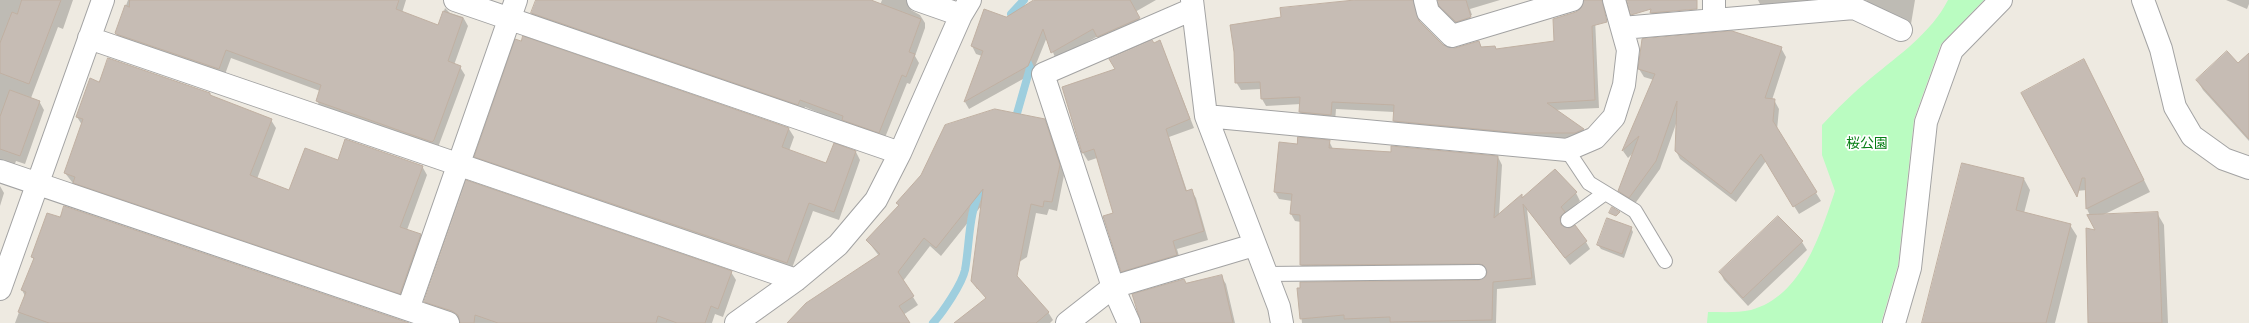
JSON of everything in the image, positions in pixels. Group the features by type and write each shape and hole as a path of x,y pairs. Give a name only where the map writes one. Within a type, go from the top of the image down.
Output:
{"street":[{"path":"0,289 103,0"},
{"path":"455,0 513,9 900,153"},
{"path":"736,323 796,280 838,245 876,200 900,153 965,8 918,0"},
{"path":"1425,0 1428,12 1452,36 1572,0"},
{"path":"1206,116 1567,150 1596,138 1614,117 1624,85 1628,50 1614,0"},
{"path":"1894,323 1910,268 1926,122 1952,50 2001,0"},
{"path":"2143,0 2161,49 2175,107 2192,136 2224,159 2249,168"},
{"path":"1129,323 1113,287 1043,74 1193,4 1206,116 1254,245 1279,307 1282,323"},
{"path":"1622,28 1714,10 1855,4 1901,30"},
{"path":"408,309 513,9"},
{"path":"89,38 796,280"},
{"path":"0,171 448,323"},
{"path":"1067,323 1113,287 1254,245"}],"lane":[{"path":"1567,150 1589,183 1635,212 1665,260"},
{"path":"1568,220 1605,193"},
{"path":"1266,274 1479,272"}],"green space":[{"name":"桜公園","path":"1948,0 1984,0 1941,44 1914,119 1898,265 1881,323 1707,323 1708,312 1746,311 1769,303 1784,292 1796,278 1815,244 1835,191 1822,155 1822,125 1858,89 1914,43 1933,23"}],"building":[{"path":"22,0 61,0 29,84 0,73 0,43 12,12 17,14"},
{"path":"130,0 399,0 396,9 438,25 443,11 463,18 448,61 461,66 432,142 316,101 321,85 226,50 219,69 116,34 115,33 125,5 129,7"},
{"path":"536,0 871,0 921,19 909,52 915,54 906,77 902,75 879,133 842,120 843,116 800,100 798,105 531,13"},
{"path":"1034,0 1130,0 1140,18 1097,37 1093,29 1051,53 1043,29 1028,66 964,102 983,51 971,46 984,9 1006,17"},
{"path":"1355,0 1413,0 1419,21 1443,45 1455,48 1479,41 1481,47 1495,46 1496,49 1554,41 1553,19 1576,12 1581,8 1584,0 1602,0 1607,22 1592,26 1595,100 1547,103 1584,129 1575,133 1520,133 1393,121 1394,105 1332,102 1331,115 1299,112 1300,97 1261,99 1260,82 1235,83 1234,52 1230,25 1281,17 1280,8"},
{"path":"1438,0 1466,0 1471,17 1456,22 1439,6"},
{"path":"1627,0 1697,0 1697,9 1650,13 1651,9 1631,15"},
{"path":"1732,31 1782,47 1765,98 1775,99 1773,121 1817,192 1793,207 1761,154 1731,194 1675,151 1677,101 1656,161 1629,198 1618,191 1639,136 1622,151 1655,74 1638,69 1642,39"},
{"path":"523,36 789,128 782,147 826,163 834,143 856,151 834,212 809,203 787,263 474,157 515,39 521,41"},
{"path":"1152,40 1154,43 1160,40 1190,119 1166,129 1186,191 1192,189 1204,231 1173,241 1177,255 1121,272 1103,216 1113,213 1094,149 1082,153 1062,87 1115,69 1109,59"},
{"path":"2227,51 2238,63 2249,53 2249,139 2196,80"},
{"path":"108,58 210,93 210,95 272,119 250,175 289,190 305,148 338,160 345,139 423,166 400,227 421,234 400,294 73,183 75,177 64,173 83,119 76,117 90,78 99,82"},
{"path":"2084,59 2144,180 2086,209 2085,178 2082,178 2077,197 2021,93"},
{"path":"10,90 40,101 20,156 0,149 0,117"},
{"path":"995,109 1045,119 1060,165 1052,202 1044,201 1043,207 1031,204 1017,276 1049,312 1036,323 954,323 986,298 971,281 983,189 936,248 924,238 898,272 914,296 899,306 910,323 787,323 806,303 880,254 866,240 899,205 896,203 921,175 945,125"},
{"path":"1298,137 1330,140 1329,148 1391,152 1391,146 1498,156 1494,218 1522,194 1522,198 1555,169 1577,192 1561,207 1565,212 1560,217 1561,225 1569,228 1575,225 1587,241 1565,258 1523,204 1532,278 1493,282 1492,320 1390,322 1390,317 1344,319 1344,315 1300,319 1297,288 1300,288 1300,282 1479,280 1486,276 1487,272 1483,265 1479,264 1300,265 1300,215 1290,214 1292,194 1274,192 1279,142 1297,144"},
{"path":"1962,163 2024,178 2016,210 2071,224 2046,323 1922,323"},
{"path":"466,180 732,271 718,309 711,306 705,323 677,323 658,316 656,323 498,323 475,315 474,323 460,323 458,315 452,311 424,302"},
{"path":"64,206 409,323 49,323 18,312 26,292 21,290 34,258 31,257 47,213 60,217"},
{"path":"1612,207 1620,212 1616,216 1609,213"},
{"path":"2158,212 2162,323 2088,323 2086,228 2095,230 2087,215"},
{"path":"1778,216 1803,241 1743,298 1719,272"},
{"path":"1607,218 1632,227 1622,254 1597,245"},
{"path":"1222,275 1233,323 1141,323 1132,294 1184,279 1186,283"}],"waterway":[{"path":"1015,24 1011,14 1024,0"},
{"path":"1014,124 1030,68 1025,56"},
{"path":"933,323 952,298 963,276 967,259 972,216 978,195 983,186"}]}
